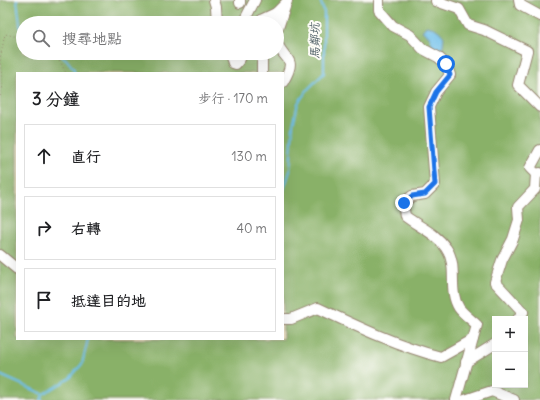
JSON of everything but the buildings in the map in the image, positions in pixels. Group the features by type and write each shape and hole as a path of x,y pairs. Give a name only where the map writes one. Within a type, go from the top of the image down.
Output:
{"street":[{"path":"214,0 217,16"},
{"path":"247,16 255,0"},
{"path":"379,0 379,10 393,26 410,35 423,49 438,57 446,64 450,75 436,92 429,107 435,184 425,194 412,196 404,203 405,216 416,225 434,234 447,249 453,264 452,285 455,300 460,310 478,325 456,400"},
{"path":"519,0 520,5 540,16"},
{"path":"274,16 287,1"},
{"path":"282,16 287,1"},
{"path":"436,1 459,9 468,25 484,30 527,51 518,85 540,107"},
{"path":"270,16 276,13"},
{"path":"284,53 289,58 290,66 284,80"},
{"path":"231,60 236,64 239,60"},
{"path":"262,60 262,72"},
{"path":"520,316 523,312 495,282 502,260 513,239 519,220 518,207 535,189 538,173 530,168 540,150"},
{"path":"0,255 16,268"},
{"path":"284,319 290,319 318,308 382,337 427,354 441,357 473,339"},
{"path":"466,362 492,346"},
{"path":"465,400 492,391 514,400"}],"path":[{"path":"0,96 2,86 0,60 5,34 16,36"},
{"path":"60,60 66,72"}],"green space":[{"path":"0,0 540,0 540,400 0,400"}],"water":[{"path":"426,26 436,29 444,37 443,46 439,50 432,47 430,37 422,31"}],"waterway":[{"path":"17,0 19,16"},
{"name":"馬鄰坑","path":"284,189 290,171 293,125 298,103 308,89 324,73 324,12 320,0"},
{"path":"67,60 74,69 74,72"},
{"name":"馬鄰坑","path":"41,400 43,394 69,379 82,364 88,340"},
{"path":"0,375 43,394"}],"route":[{"path":"404,203 412,196 425,194 435,184 429,107 436,92 450,75 446,64"}]}
